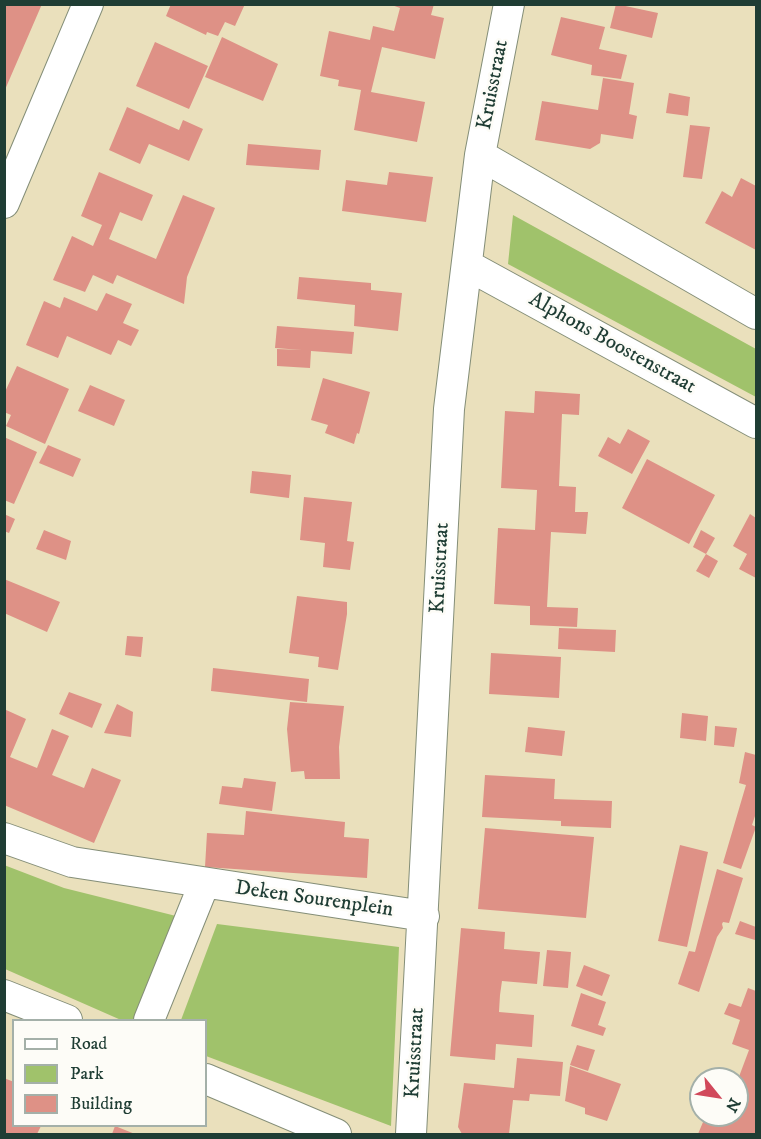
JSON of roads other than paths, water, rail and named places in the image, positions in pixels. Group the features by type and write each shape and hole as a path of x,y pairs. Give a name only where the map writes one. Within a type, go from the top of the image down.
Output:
{"street":[{"path":"4,203 14,156 88,4"},
{"name":"Kruisstraat","path":"411,1134 449,409 480,155 509,4"},
{"path":"480,155 756,314"},
{"name":"Alphons Boostenstraat","path":"467,265 756,423"},
{"name":"Deken Sourenplein","path":"4,838 72,862 424,916"},
{"path":"149,1019 204,884"},
{"path":"4,995 64,1019"},
{"path":"207,1079 336,1134"}]}
